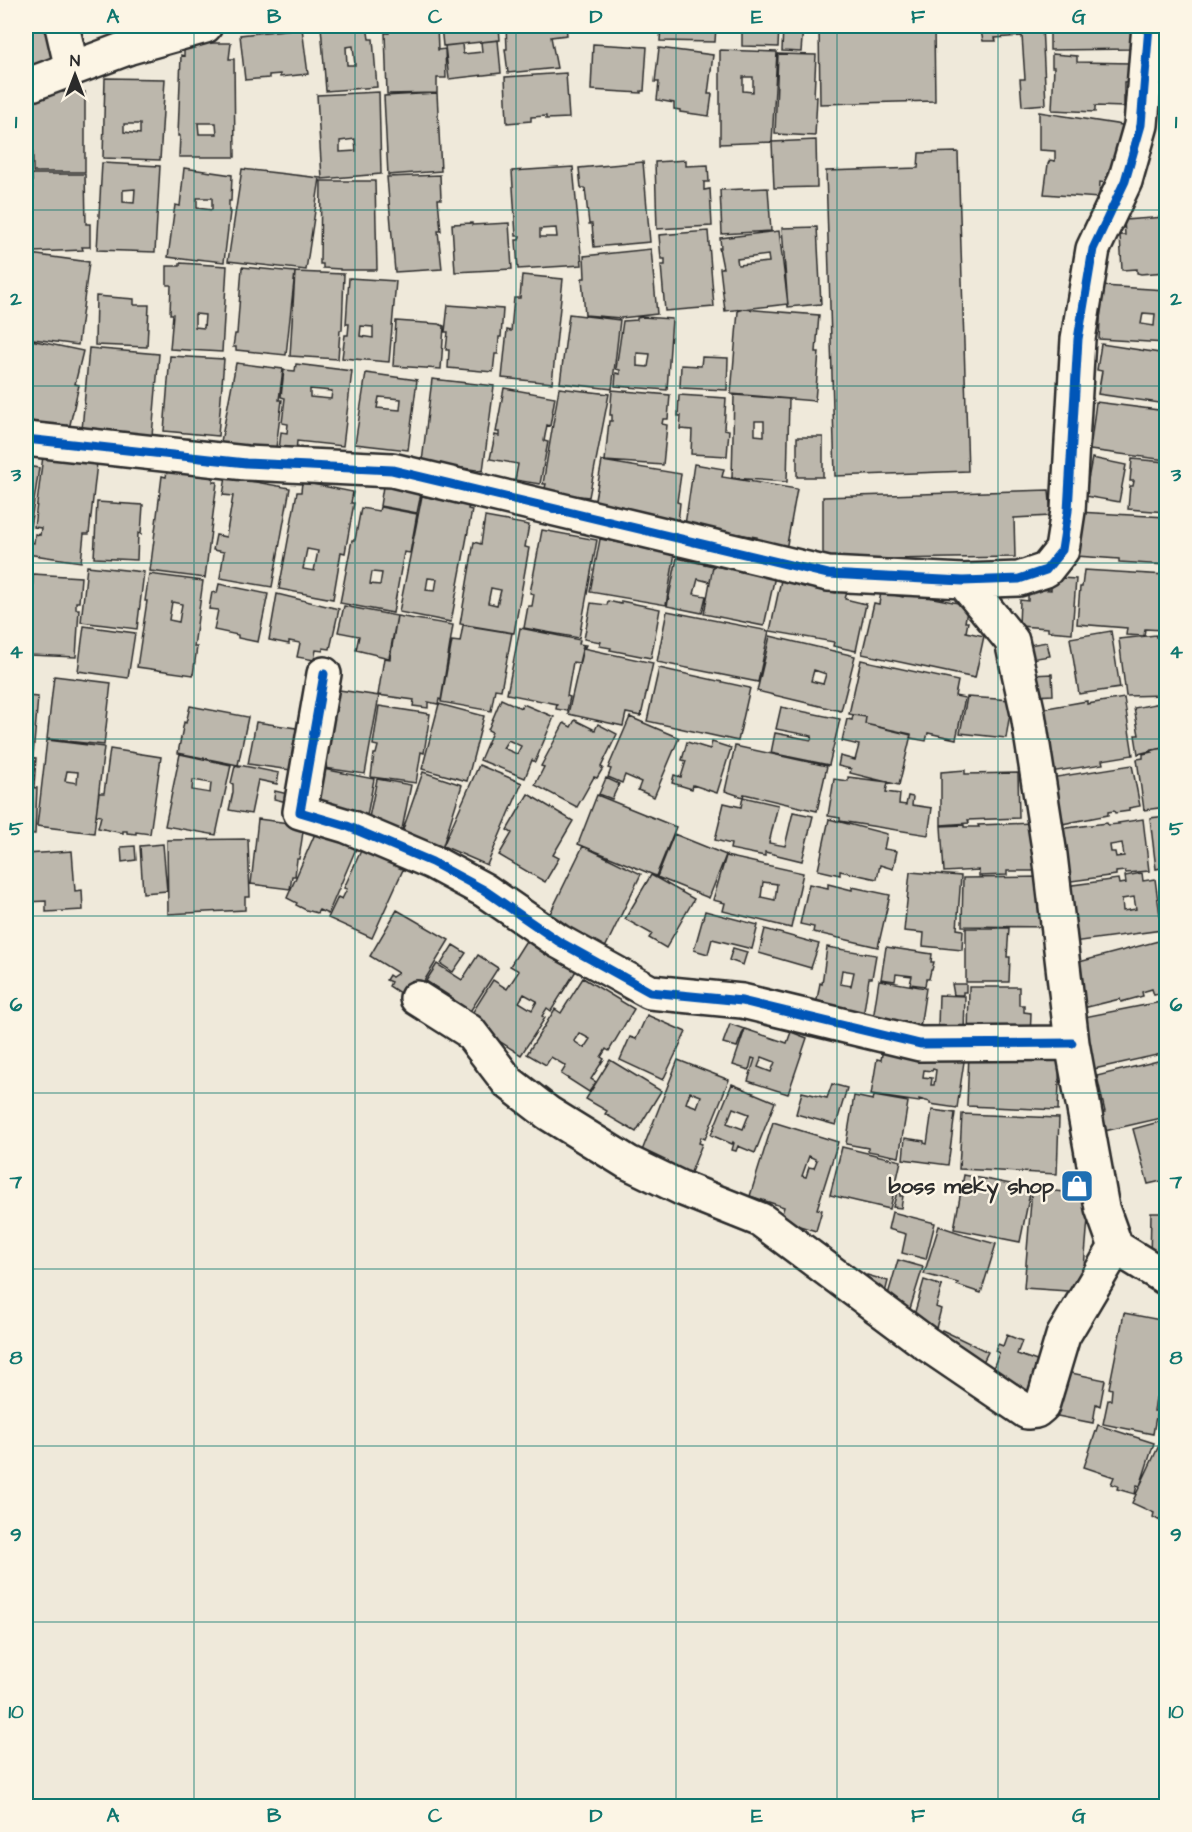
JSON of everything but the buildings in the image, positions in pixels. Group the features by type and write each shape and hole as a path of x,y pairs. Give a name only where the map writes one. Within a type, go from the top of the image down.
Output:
{"street":[{"path":"62,26 72,69"},
{"path":"26,86 130,47 205,26"},
{"path":"26,439 246,463 392,470 828,574 963,581 1019,579 1046,570 1062,549 1068,511 1078,339 1094,249 1125,181 1141,125 1149,26"},
{"path":"963,581 1012,640 1028,714 1050,855 1072,1043 1102,1208 1116,1247 1167,1278"},
{"path":"324,674 300,812 347,826 432,862 484,890 558,941 650,992 741,1001 920,1044 1072,1043"},
{"path":"417,998 469,1031 508,1082 548,1113 627,1162 681,1188 760,1220 927,1344 1027,1412 1036,1412 1042,1406 1063,1336 1116,1247"}],"cycle path":[{"path":"26,439 246,463 392,470 828,574 963,581 1019,579 1046,570 1062,550 1068,511 1078,339 1093,249 1125,181 1141,125 1149,26"},
{"path":"324,674 300,812 347,826 432,862 484,890 558,941 650,992 742,1001 920,1044 1072,1043"}],"place":[{"name":"boss meky shop","path":"1077,1186"}]}
